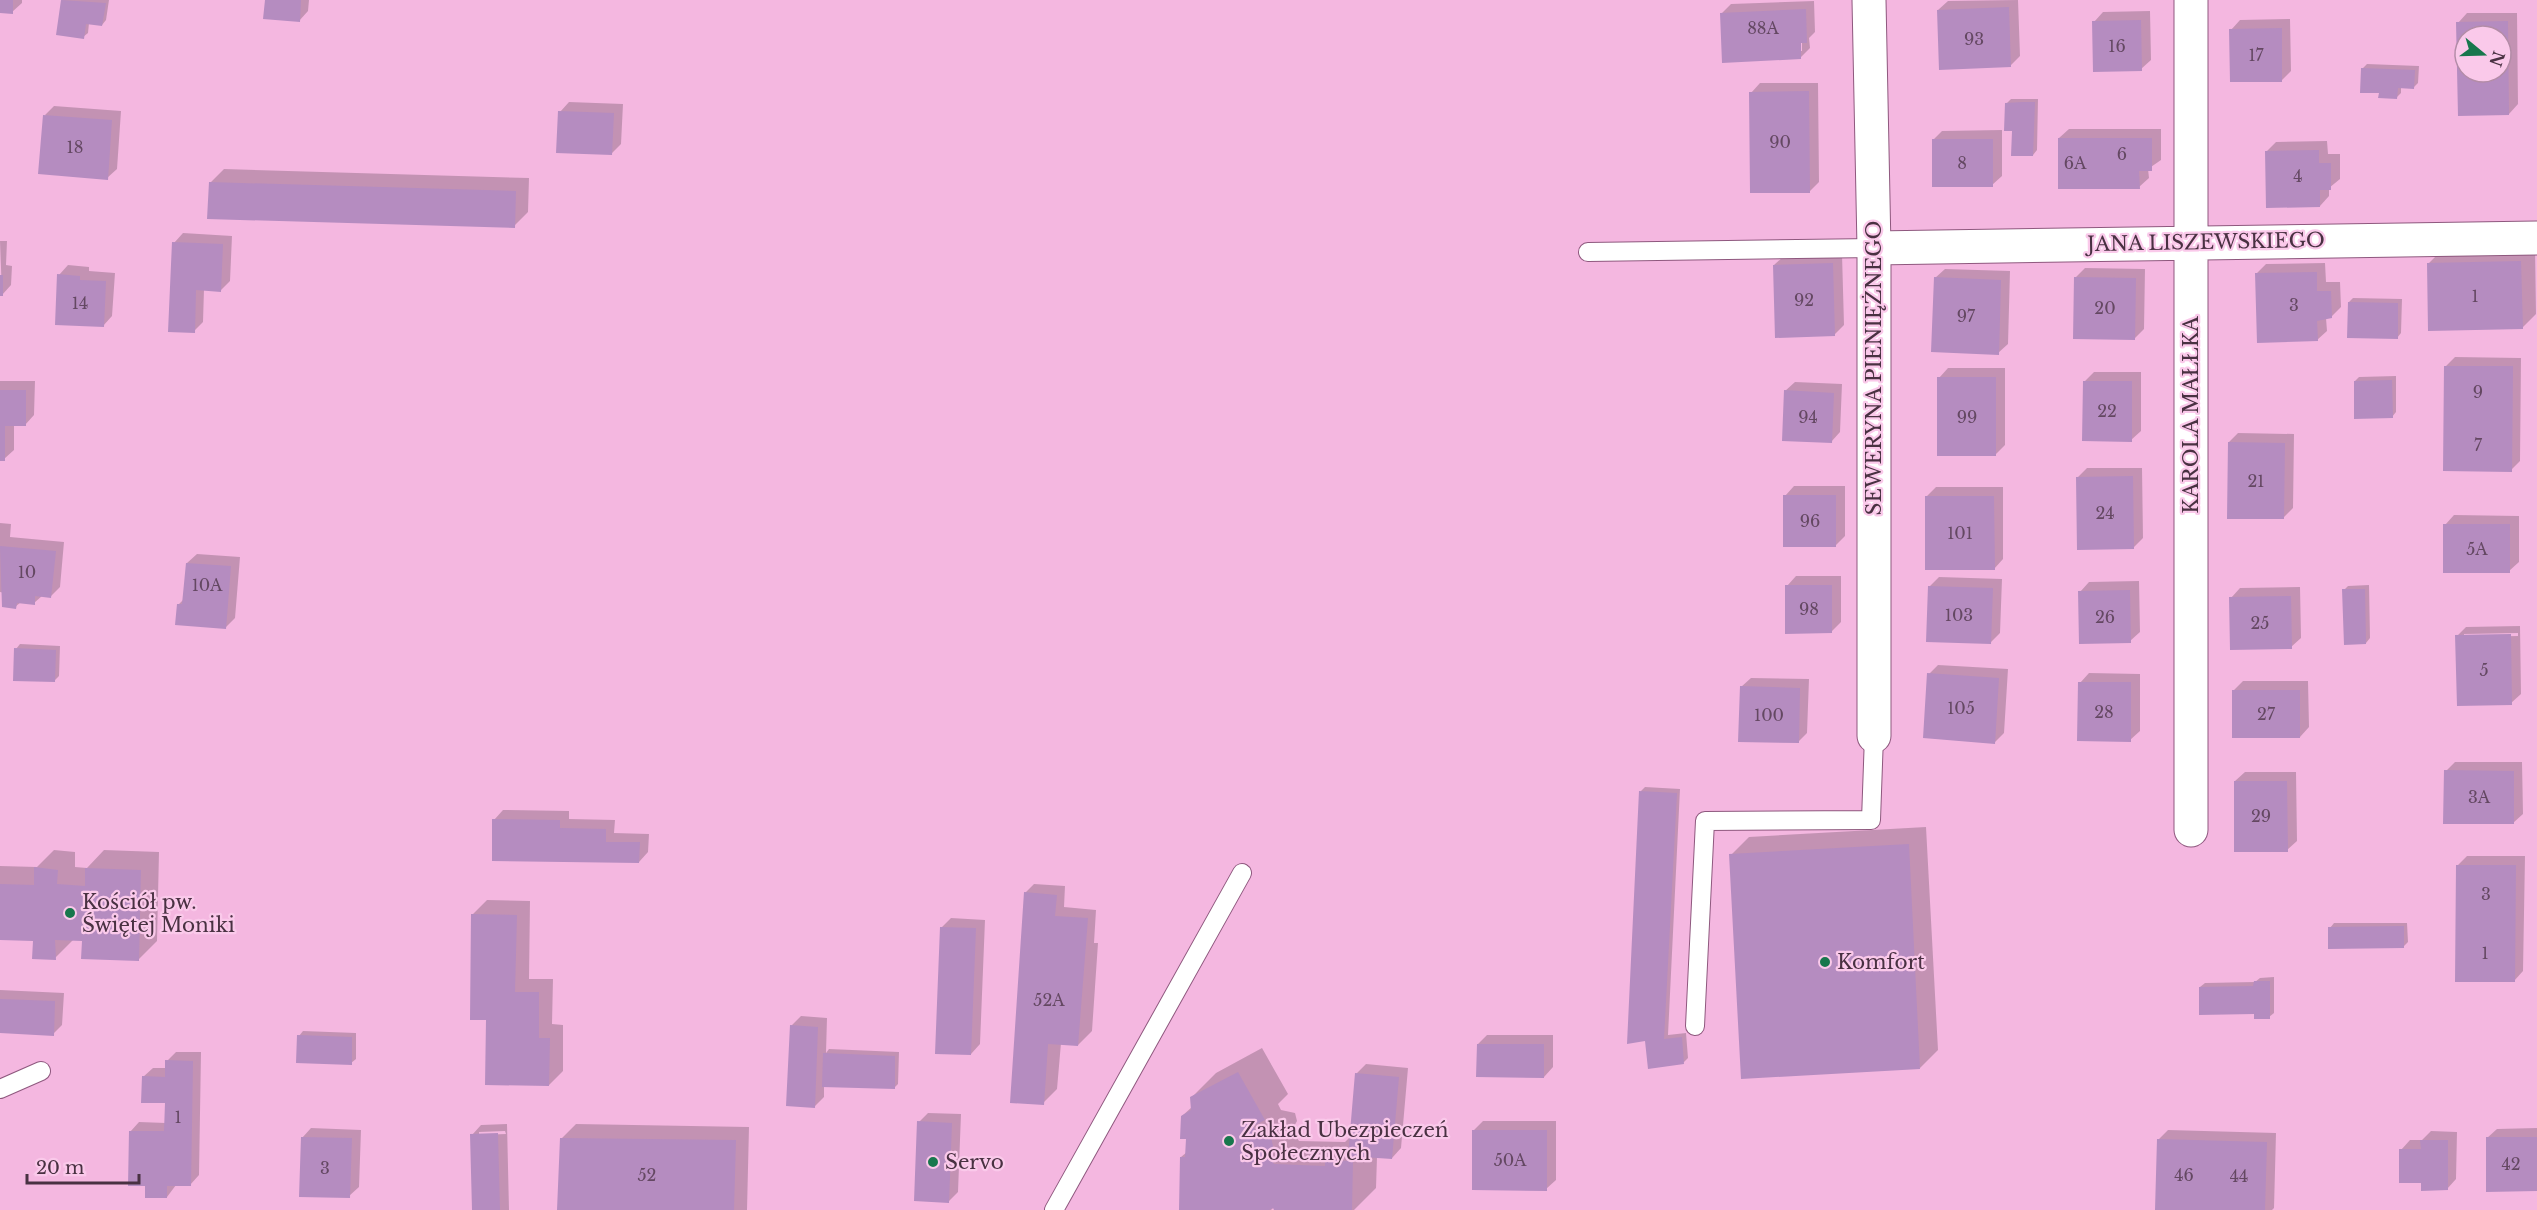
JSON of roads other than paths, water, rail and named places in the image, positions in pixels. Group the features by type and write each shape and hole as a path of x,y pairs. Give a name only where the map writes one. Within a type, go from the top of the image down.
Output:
{"street":[{"name":"SEWERYNA PIENIĘŻNEGO","path":"1869,0 1874,248 1874,736"},
{"name":"KAROLA MAŁŁKA","path":"2191,0 2191,830"},
{"name":"JANA LISZEWSKIEGO","path":"1874,248 2191,241 2537,238"}],"lane":[{"path":"1588,252 1874,248"},
{"path":"1695,1026 1705,821 1871,820 1874,736"},
{"path":"1054,1210 1242,873"},
{"path":"0,1089 41,1071"}],"place":[{"name":"Kościół pw. Świętej Moniki","path":"70,913"},
{"name":"Komfort","path":"1825,962"},
{"name":"Zakład Ubezpieczeń Społecznych","path":"1229,1141"},
{"name":"Servo","path":"933,1162"}]}
